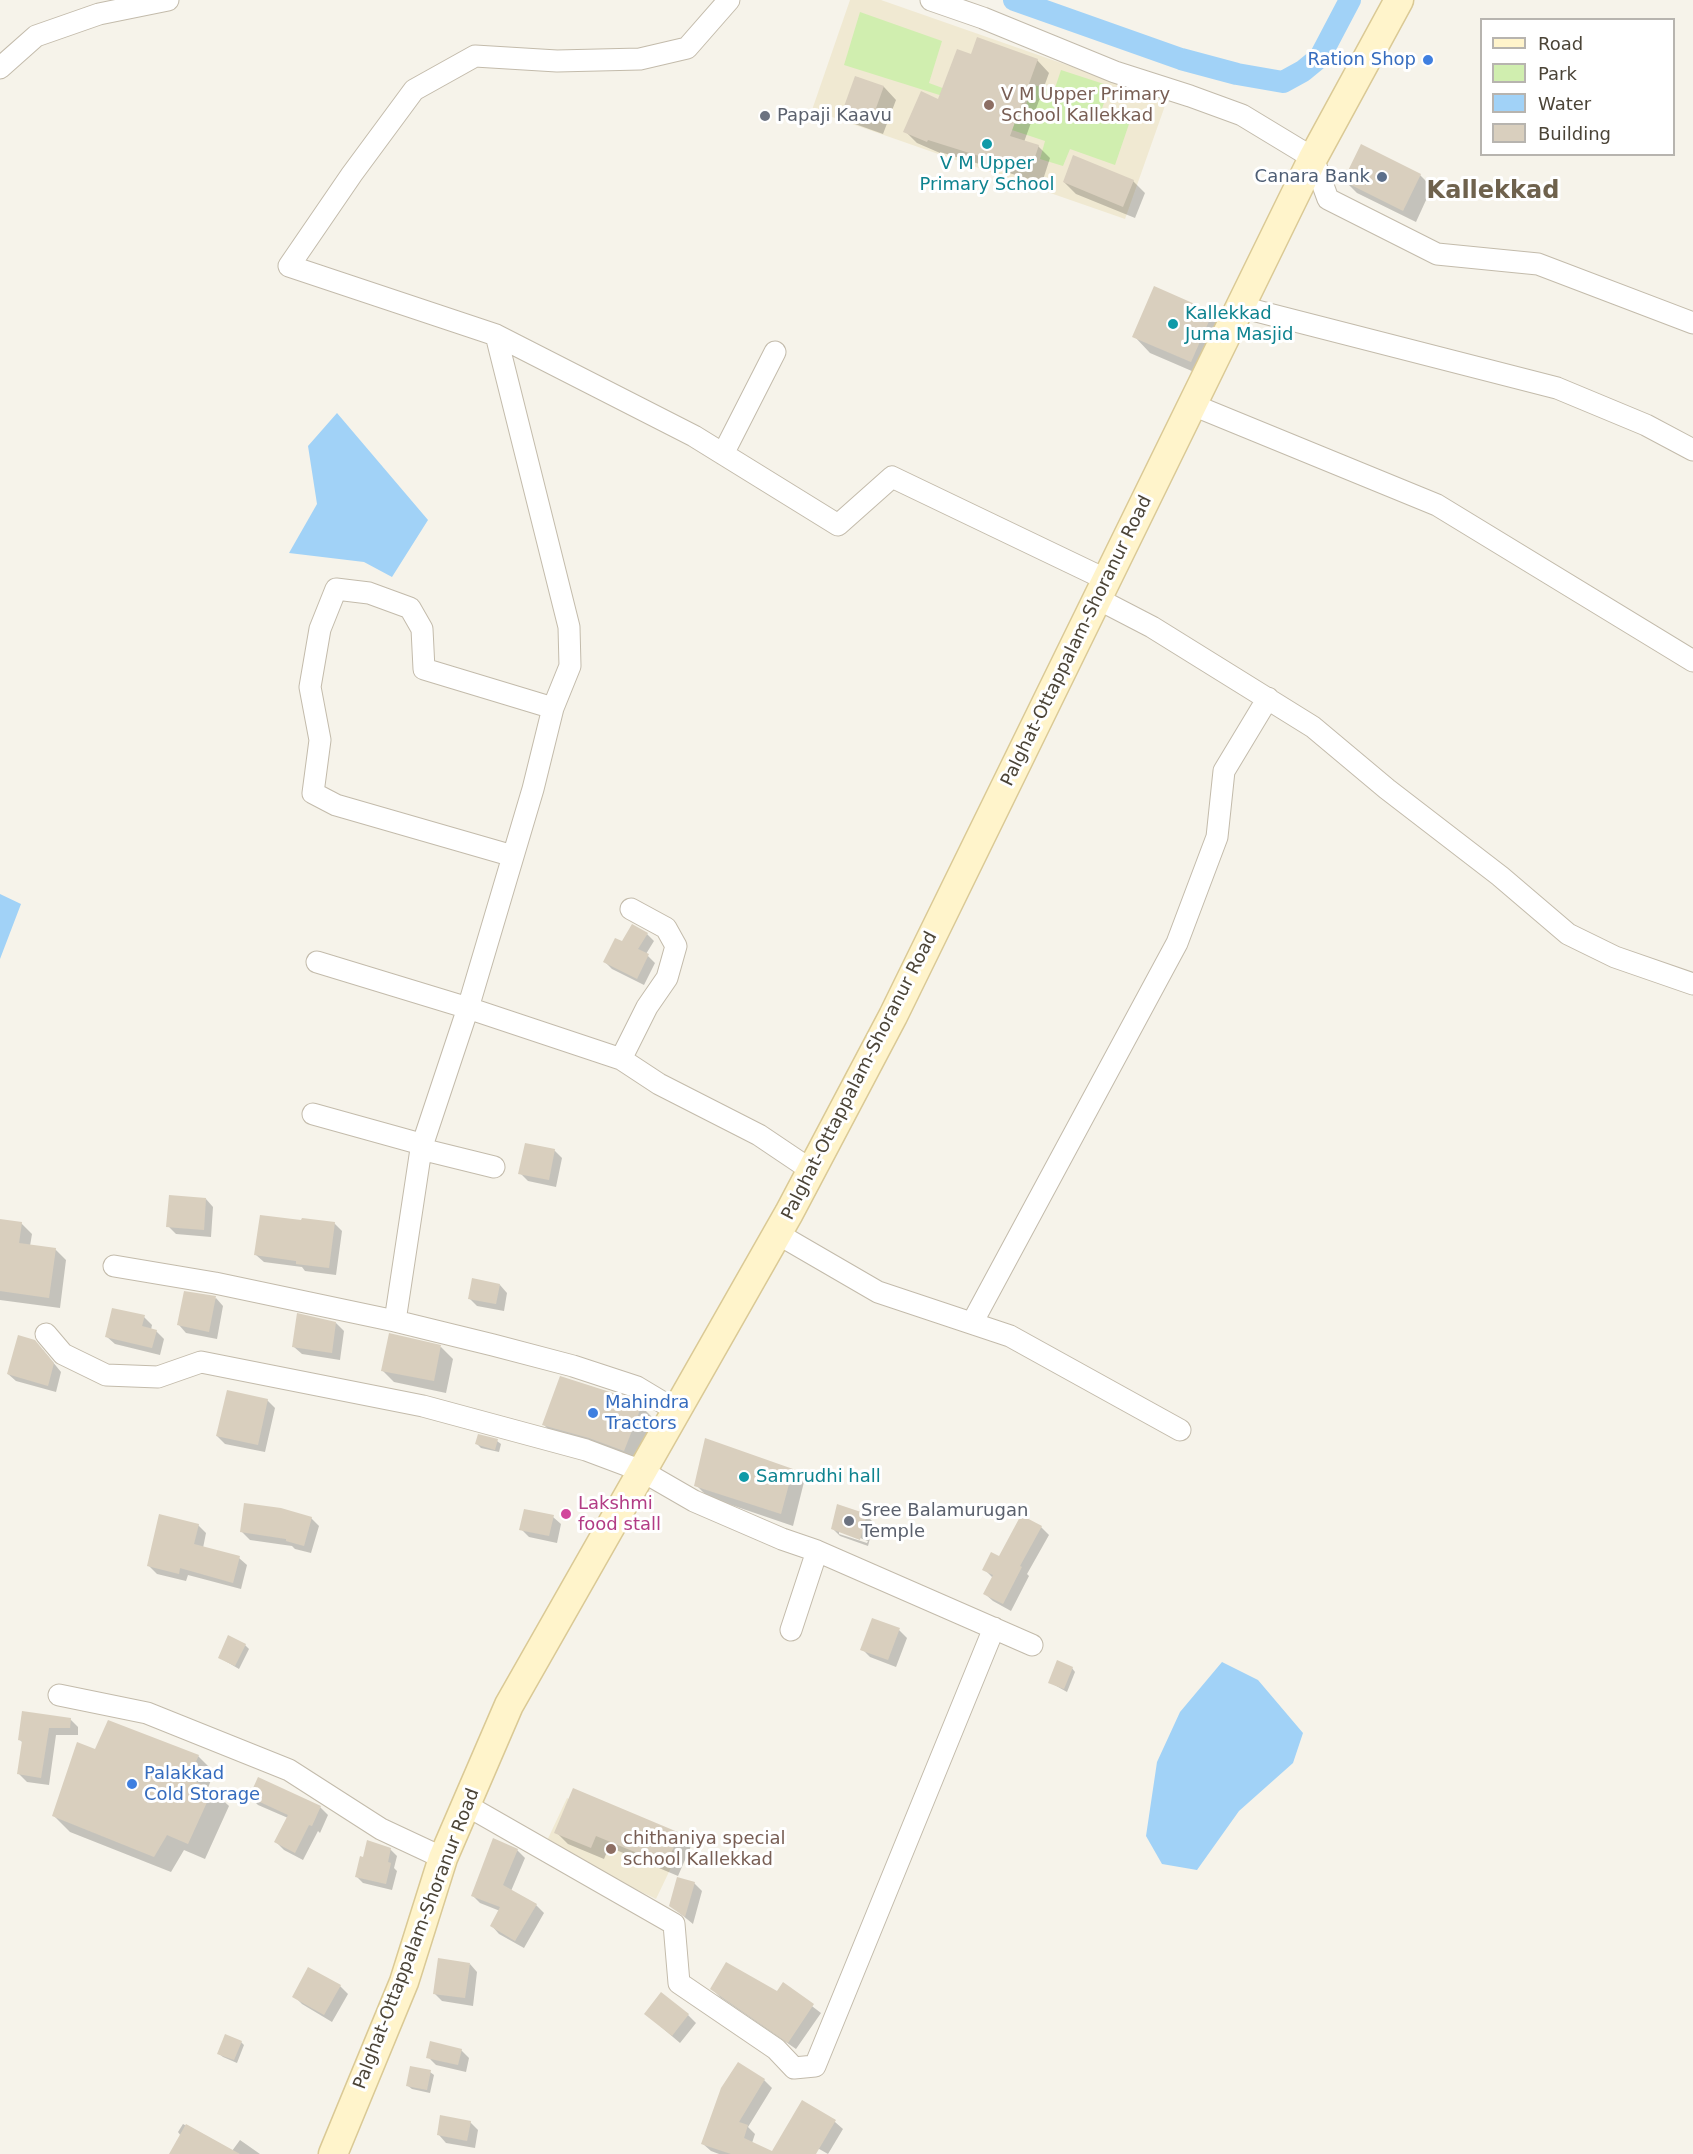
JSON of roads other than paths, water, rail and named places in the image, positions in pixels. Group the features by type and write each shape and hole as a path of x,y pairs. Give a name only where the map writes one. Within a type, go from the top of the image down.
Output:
{"main road":[{"name":"Palghat-Ottappalam-Shoranur Road","path":"333,2154 404,1982 443,1858 509,1705 778,1234 893,1016 1313,158 1399,0"}],"street":[{"path":"0,68 36,36 99,14 168,0"},
{"path":"729,0 687,48 640,59 557,61 475,56 414,90 352,174 289,266 496,335 694,436 838,525 892,477 1103,590 1152,627 1313,727 1568,933 1615,957 1693,984"},
{"path":"931,0 983,18 1115,72 1190,96 1242,116 1313,158 1328,199 1437,254 1538,264 1693,323"},
{"path":"1241,308 1557,388 1646,425 1693,450"},
{"path":"394,1321 421,1146 468,1008 533,789 553,708 570,666 569,627 496,335"},
{"path":"723,454 775,352"},
{"path":"1193,405 1437,505 1693,661"},
{"path":"513,856 336,805 313,793 320,740 310,687 320,629 336,589 369,592 410,608 422,629 424,669 553,708"},
{"path":"972,1323 1177,943 1217,837 1224,771 1268,698"},
{"path":"621,1059 647,1007 667,978 676,946 666,928 631,909"},
{"path":"317,962 468,1008 621,1059 659,1084 759,1136 811,1170"},
{"path":"313,1114 494,1167"},
{"path":"778,1234 879,1292 1010,1336 1180,1430"},
{"path":"114,1266 215,1283 394,1321 573,1366 637,1388 676,1411"},
{"path":"46,1334 63,1354 106,1376 158,1377 201,1362 423,1406 586,1450 642,1471 694,1501 782,1539 817,1551 1032,1645"},
{"path":"791,1630 817,1551"},
{"path":"466,1805 674,1924 679,1983 776,2049 794,2068 815,2066 994,1628"},
{"path":"59,1695 147,1713 289,1770 381,1829 443,1858"}],"water":[{"path":"337,413 428,520 392,577 364,562 289,553 317,504 308,446"},
{"path":"0,894 21,904 0,959"},
{"path":"1222,1662 1258,1680 1303,1733 1293,1763 1239,1811 1197,1870 1162,1864 1146,1836 1157,1762 1180,1712"}],"waterway":[{"path":"1014,0 1181,59 1237,74 1283,82 1303,71 1320,57 1350,0"}],"place":[{"name":"Ration Shop","path":"1428,60"},
{"name":"V M Upper Primary School Kallekkad","path":"989,105"},
{"name":"Papaji Kaavu","path":"765,116"},
{"name":"V M Upper Primary School","path":"987,144"},
{"name":"Canara Bank","path":"1382,177"},
{"name":"Kallekkad Juma Masjid","path":"1173,324"},
{"name":"Mahindra Tractors","path":"593,1413"},
{"name":"Samrudhi hall","path":"744,1477"},
{"name":"Lakshmi food stall","path":"566,1514"},
{"name":"Sree Balamurugan Temple","path":"849,1521"},
{"name":"Palakkad Cold Storage","path":"132,1784"},
{"name":"chithaniya special school Kallekkad","path":"611,1849"}],"district":[{"name":"Kallekkad","path":"1493,192"}]}
